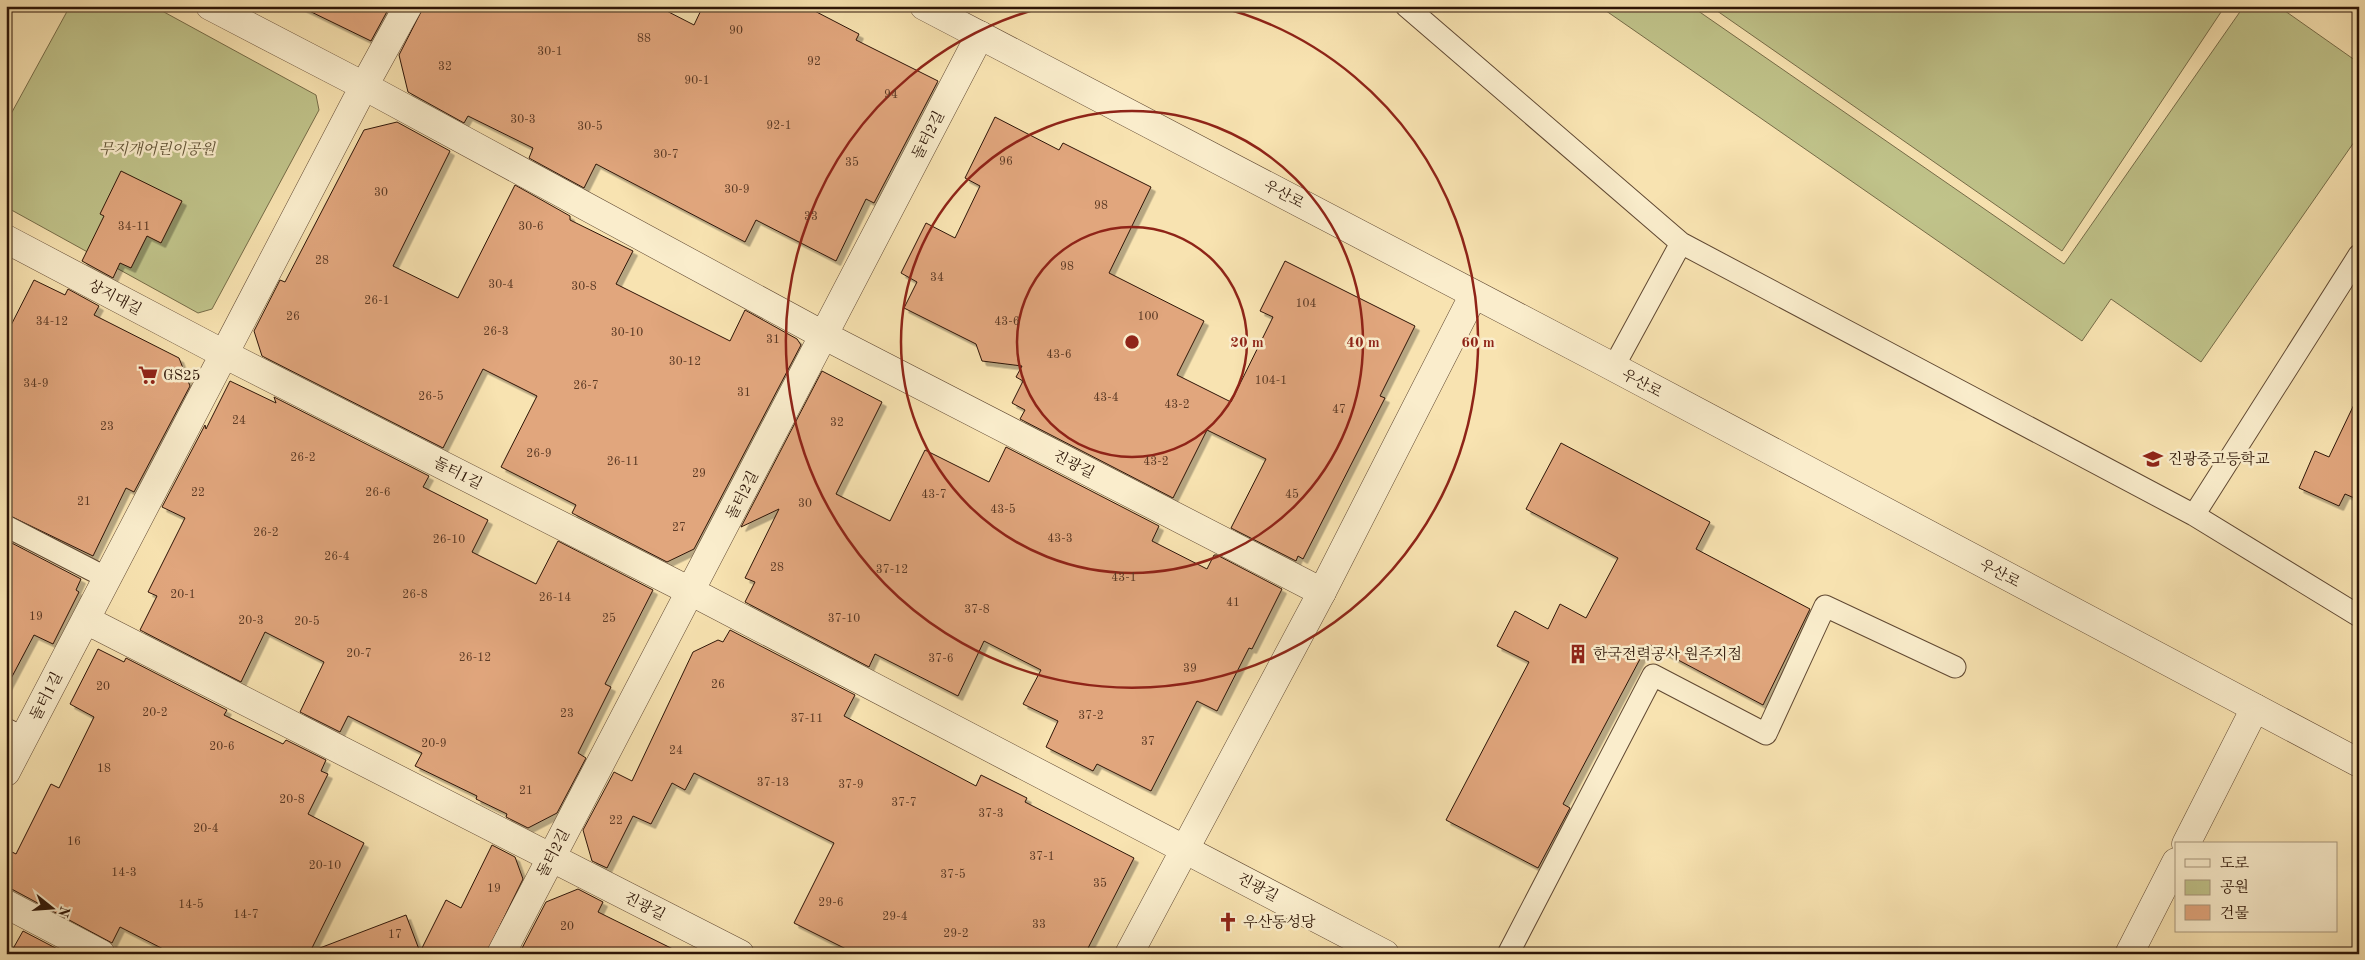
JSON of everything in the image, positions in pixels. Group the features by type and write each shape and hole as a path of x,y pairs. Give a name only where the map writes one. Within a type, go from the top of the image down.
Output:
{"street":[{"path":"210,6 364,86 825,336"},
{"name":"돌터1길","path":"6,772 15,734 86,620 364,86 408,6"},
{"name":"우산로","path":"924,6 1474,294 2359,763"},
{"name":"돌터2길","path":"502,954 692,592 980,35"},
{"name":"상지대길","path":"6,239 224,354"},
{"path":"1129,954 1322,592 1474,294"},
{"name":"진광길","path":"825,336 1322,592"},
{"name":"돌터1길","path":"224,354 692,592"},
{"name":"진광길","path":"692,592 1385,954"},
{"path":"86,620 551,858"},
{"path":"2187,842 2255,708"},
{"name":"진광길","path":"551,858 740,954"},
{"path":"2129,954 2175,864"},
{"path":"6,904 101,954"}],"lane":[{"path":"1406,6 1681,243 2194,515 2358,613"},
{"path":"1613,368 1681,243"},
{"path":"2194,515 2359,255"},
{"path":"6,526 107,578"},
{"path":"1508,954 1653,675 1766,734 1825,606 1955,667"}],"green space":[{"name":"무지개어린이공원","path":"70,6 153,6 316,95 319,110 212,309 198,313 6,207 6,123"},
{"path":"1599,6 1691,6 2064,264 2244,6 2278,6 2359,63 2359,135 2201,362 2111,299 2082,341"},
{"path":"1710,6 2225,6 2062,251"}],"building":[{"path":"299,6 390,6 371,41"},
{"path":"424,6 657,6 694,25 703,6 805,6 859,34 856,40 938,81 874,203 866,199 836,261 756,220 745,242 596,164 584,188 529,158 533,148 468,116 464,123 408,92 399,55"},
{"path":"995,117 1059,150 1063,143 1151,187 1109,273 1204,321 1177,375 1231,402 1273,317 1260,311 1285,261 1415,326 1380,396 1385,398 1303,559 1298,556 1296,561 1231,528 1266,459 1207,430 1173,498 1020,419 1025,410 1012,403 1023,381 1016,377 1022,366 982,361 976,344 904,308 917,282 901,273 926,223 955,238 980,186 965,178"},
{"path":"397,122 450,151 393,266 458,298 515,185 570,216 570,220 633,251 616,284 730,341 745,310 797,339 801,345 694,549 667,562 572,513 576,505 501,467 537,396 483,369 443,448 262,356 254,331 280,280 285,282 364,130"},
{"path":"121,171 182,201 161,243 147,236 131,268 120,263 113,278 82,261 104,216 100,214"},
{"path":"34,280 65,295 68,289 99,306 94,315 179,358 190,386 134,492 126,488 93,556 6,514 6,335"},
{"path":"822,371 882,402 836,494 890,521 925,450 989,482 1006,447 1159,526 1152,541 1207,569 1214,555 1217,555 1282,589 1252,649 1249,648 1217,711 1197,701 1151,791 1097,764 1093,771 1046,747 1058,721 1023,704 1041,670 984,641 958,696 875,654 869,667 745,602 755,582 745,578 779,509 741,527"},
{"path":"230,381 276,403 274,397 429,476 423,487 488,520 472,552 536,584 558,541 653,590 605,684 611,687 578,753 586,758 557,813 528,828 506,817 507,814 476,799 477,796 415,766 422,753 348,716 340,732 300,712 324,662 265,632 241,682 140,630 157,596 148,592 185,518 162,507 205,425 206,429"},
{"path":"2359,394 2359,500 2345,494 2339,506 2299,488 2315,451 2329,457"},
{"name":"한국전력공사 원주지점","path":"1561,443 1710,522 1696,549 1810,609 1763,705 1648,644 1563,804 1570,808 1538,868 1446,820 1529,662 1497,646 1515,611 1548,629 1560,604 1586,618 1618,558 1526,509"},
{"path":"6,540 81,579 76,590 79,592 53,644 34,635 6,688"},
{"path":"730,630 855,695 844,716 976,786 981,775 1027,798 1025,802 1134,858 1085,954 856,954 794,923 834,843 694,773 685,790 672,783 651,824 633,816 607,868 592,861 583,830 614,772 632,781 693,652 718,640 723,642"},
{"path":"98,649 124,662 126,658 227,710 224,715 283,744 286,740 326,760 321,771 328,774 308,814 364,843 309,954 173,954 120,927 112,943 6,886 6,849 16,854 51,784 59,788 94,717 70,704"},
{"path":"492,845 515,857 523,879 486,954 312,954 312,951 406,915 420,952 446,900 461,908"},
{"path":"578,889 603,902 598,912 683,954 519,954 546,902"},
{"path":"23,931 67,954 10,954"}],"place":[{"name":"GS25","path":"148,375"},
{"name":"진광중고등학교","path":"2153,459"},
{"name":"한국전력공사 원주지점","path":"1578,654"},
{"name":"우산동성당","path":"1228,922"}]}
